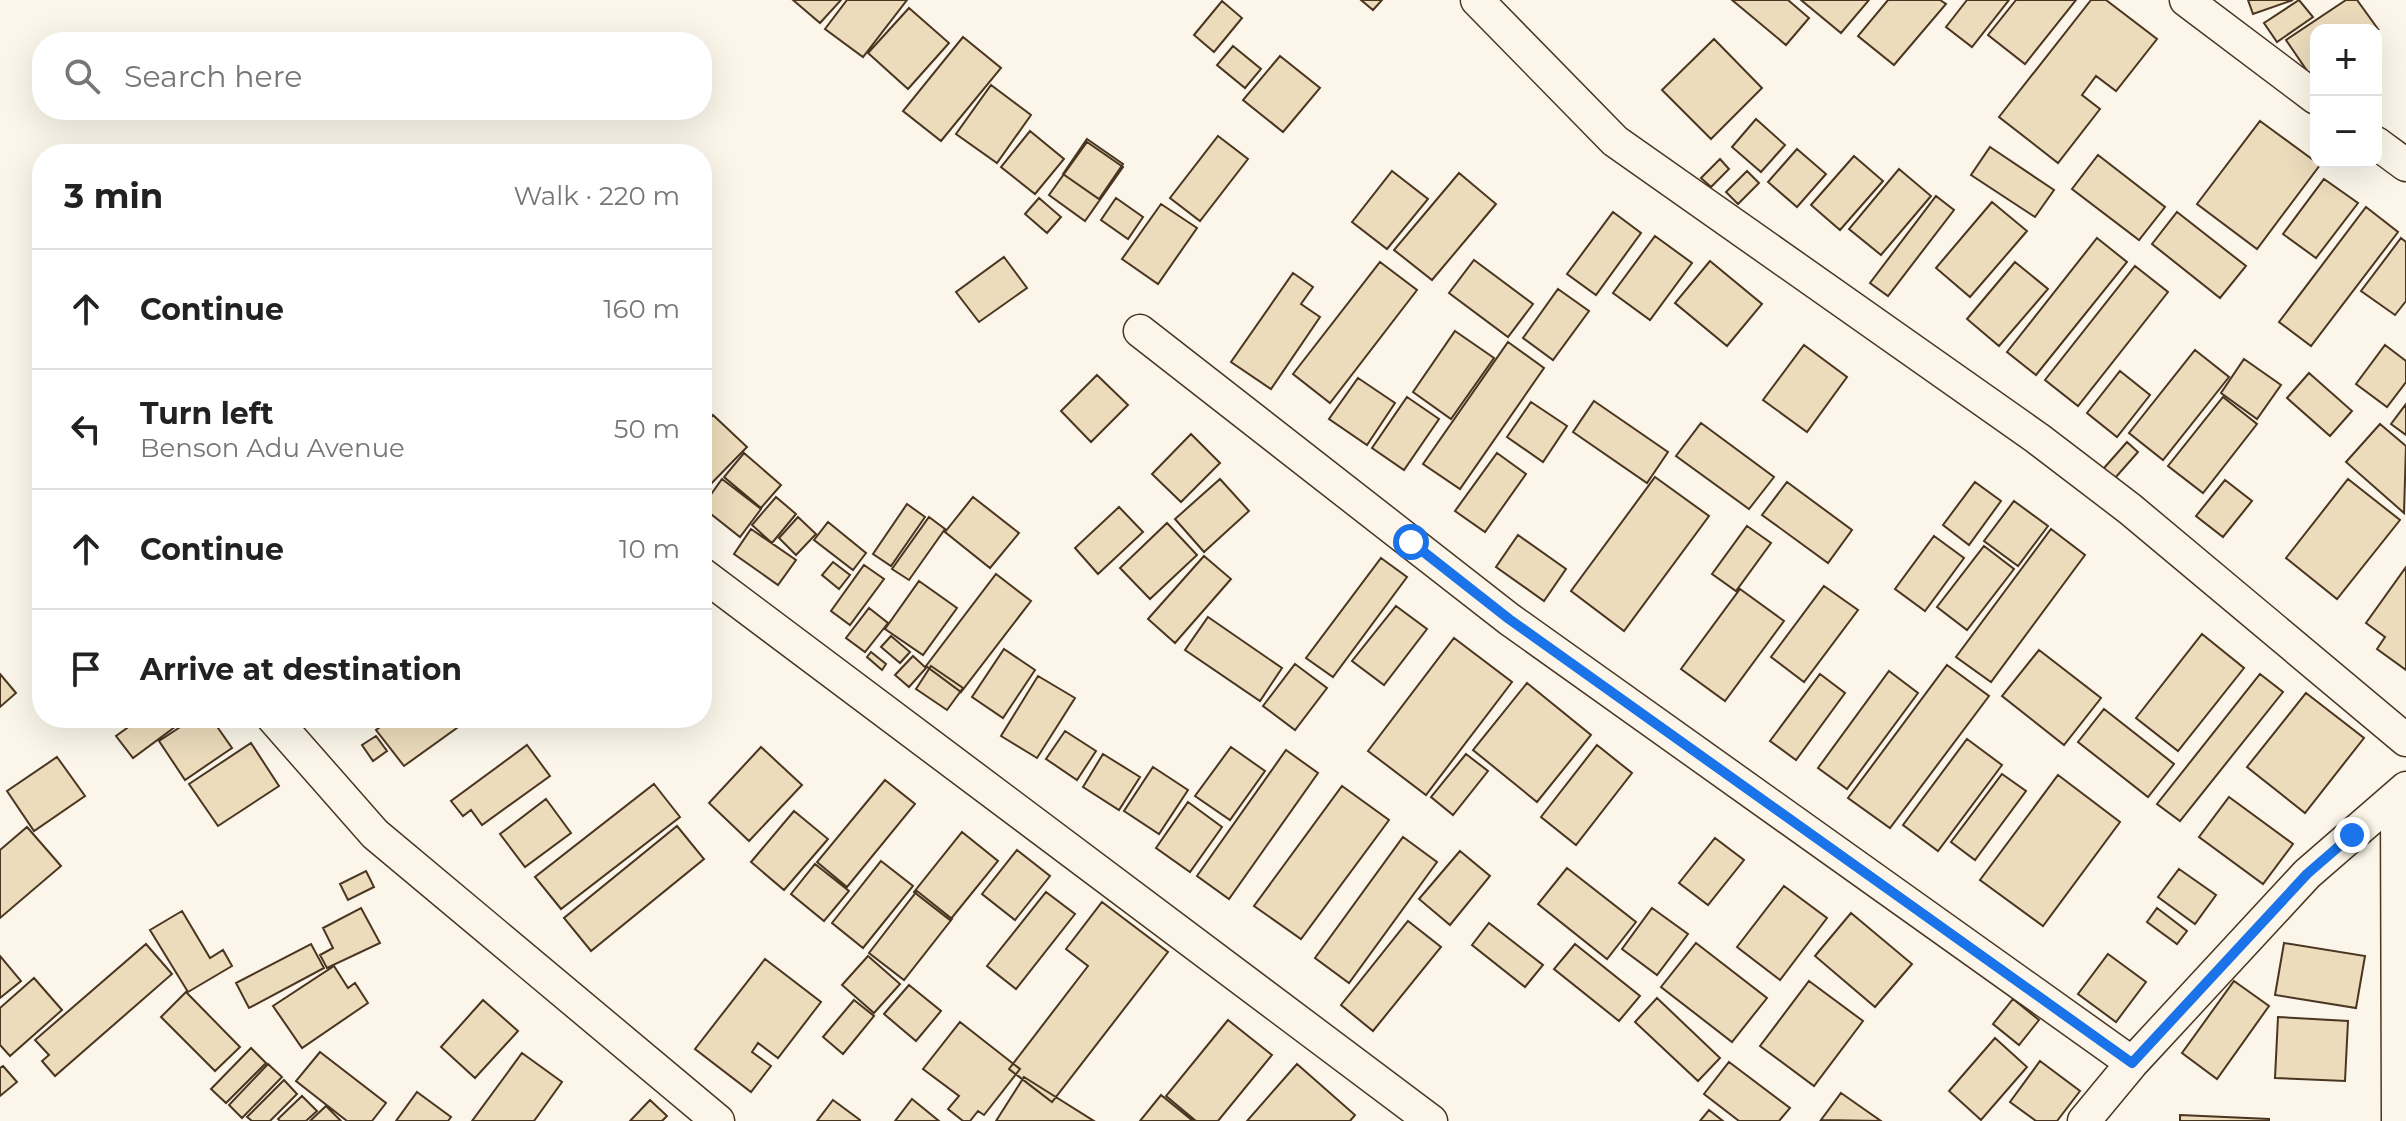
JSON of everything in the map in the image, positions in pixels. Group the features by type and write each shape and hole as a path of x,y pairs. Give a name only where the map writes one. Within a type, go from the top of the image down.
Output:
{"street":[{"path":"1477,0 1615,141 2024,429 2119,500 2406,740"},
{"path":"2186,0 2313,96"},
{"path":"2382,147 2406,165"},
{"path":"1140,331 1509,619 2132,1063"},
{"path":"712,582 1431,1121"},
{"path":"282,728 375,834 718,1121"},
{"path":"2084,1121 2132,1063 2307,874 2401,792"},
{"path":"2398,1121 2401,792"}],"building":[{"path":"793,0 841,0 820,23"},
{"path":"847,0 907,0 863,57 825,29"},
{"path":"1361,0 1382,0 1373,10"},
{"path":"1732,0 1788,0 1809,18 1786,45"},
{"path":"1801,0 1869,0 1841,33"},
{"path":"1888,0 1940,0 1946,4 1894,65 1858,36"},
{"path":"1967,0 2009,0 1972,47 1946,27"},
{"path":"2016,0 2076,0 2025,64 1988,35"},
{"path":"2091,0 2106,0 2157,39 2116,91 2096,76 2082,95 2100,109 2058,163 1999,117"},
{"path":"2248,0 2293,0 2253,14"},
{"path":"2299,0 2313,17 2277,42 2264,23"},
{"path":"2346,0 2357,0 2374,24 2310,24"},
{"path":"1222,1 1242,18 1214,52 1194,35"},
{"path":"909,8 949,43 908,89 868,53"},
{"path":"2310,24 2310,75 2286,40"},
{"path":"963,37 1001,68 941,141 903,111"},
{"path":"1714,39 1762,88 1711,139 1662,90"},
{"path":"1233,46 1261,69 1245,88 1217,65"},
{"path":"1280,56 1320,88 1283,132 1243,100"},
{"path":"991,85 1031,115 997,163 956,134"},
{"path":"1756,119 1785,145 1761,172 1732,147"},
{"path":"2260,121 2310,158 2310,168 2318,168 2257,249 2197,204"},
{"path":"1030,131 1064,159 1035,194 1001,167"},
{"path":"1218,136 1248,159 1200,221 1170,198"},
{"path":"1087,139 1123,164 1099,199 1063,174"},
{"path":"1087,142 1123,167 1085,221 1049,195"},
{"path":"1990,147 2054,190 2035,217 1971,175"},
{"path":"1797,149 1826,174 1797,207 1768,182"},
{"path":"2098,155 2165,207 2139,240 2072,189"},
{"path":"1854,156 1883,181 1840,230 1811,205"},
{"path":"1720,159 1729,169 1711,187 1701,178"},
{"path":"1899,169 1931,196 1881,255 1849,229"},
{"path":"1392,171 1428,199 1387,249 1352,222"},
{"path":"1747,171 1759,183 1738,204 1726,192"},
{"path":"1459,173 1496,204 1432,280 1394,250"},
{"path":"2324,179 2358,203 2316,258 2283,234"},
{"path":"1936,196 1954,210 1888,296 1870,283"},
{"path":"1039,198 1061,217 1047,233 1025,214"},
{"path":"1116,198 1143,217 1128,239 1101,220"},
{"path":"1992,202 2027,231 1970,297 1936,268"},
{"path":"1161,204 1197,228 1158,284 1122,259"},
{"path":"2366,207 2398,232 2311,346 2279,322"},
{"path":"1613,212 1641,233 1596,295 1567,274"},
{"path":"2177,212 2246,266 2220,298 2152,244"},
{"path":"1655,236 1692,263 1650,320 1613,293"},
{"path":"2097,238 2127,262 2036,375 2007,352"},
{"path":"2401,238 2406,242 2406,301 2395,315 2361,291"},
{"path":"1004,257 1027,288 979,322 956,292"},
{"path":"1474,260 1533,304 1508,337 1449,293"},
{"path":"1710,261 1762,304 1727,346 1675,303"},
{"path":"1380,262 1417,290 1330,403 1293,374"},
{"path":"2015,262 2048,289 1999,346 1967,319"},
{"path":"2135,266 2168,292 2078,406 2045,380"},
{"path":"1293,273 1313,287 1301,304 1320,317 1271,389 1231,362"},
{"path":"1558,289 1589,311 1553,360 1523,338"},
{"path":"1455,331 1494,358 1451,419 1413,392"},
{"path":"1508,342 1544,368 1460,489 1423,464"},
{"path":"1804,345 1847,377 1807,432 1763,400"},
{"path":"2385,345 2406,361 2406,382 2387,407 2356,384"},
{"path":"2195,350 2229,377 2163,460 2129,433"},
{"path":"2244,359 2281,385 2257,419 2221,393"},
{"path":"2120,371 2150,395 2117,437 2087,413"},
{"path":"2309,373 2352,411 2330,436 2287,398"},
{"path":"1097,375 1128,405 1091,442 1061,411"},
{"path":"1358,378 1395,403 1367,445 1329,419"},
{"path":"1407,397 1439,419 1404,470 1372,448"},
{"path":"2223,397 2257,424 2203,493 2168,466"},
{"path":"1594,401 1668,452 1647,483 1573,432"},
{"path":"1531,402 1567,426 1543,462 1507,437"},
{"path":"2406,404 2406,435 2391,424"},
{"path":"712,416 747,447 712,483"},
{"path":"1701,423 1774,477 1749,509 1676,456"},
{"path":"2380,424 2406,446 2404,513 2346,462"},
{"path":"1191,434 1220,463 1181,502 1152,474"},
{"path":"2127,442 2138,452 2108,486 2097,476"},
{"path":"744,453 781,485 761,508 724,477"},
{"path":"1497,453 1526,474 1485,532 1455,511"},
{"path":"1655,477 1709,516 1624,631 1571,591"},
{"path":"722,479 761,509 740,537 712,515 712,493"},
{"path":"1220,479 1249,511 1204,552 1175,519"},
{"path":"2348,479 2400,520 2337,599 2286,558"},
{"path":"2225,480 2252,501 2223,537 2196,516"},
{"path":"1787,482 1852,530 1828,563 1762,515"},
{"path":"1975,482 2001,501 1969,545 1943,525"},
{"path":"776,497 796,514 772,543 752,525"},
{"path":"973,497 1019,533 990,568 945,532"},
{"path":"2014,501 2048,526 2018,566 1984,541"},
{"path":"907,504 925,517 891,566 873,554"},
{"path":"1119,507 1143,532 1098,574 1075,548"},
{"path":"798,517 816,534 796,555 779,538"},
{"path":"929,517 945,529 909,580 892,569"},
{"path":"828,522 866,553 853,570 814,540"},
{"path":"1167,523 1197,555 1150,599 1120,568"},
{"path":"1747,526 1771,543 1736,591 1712,574"},
{"path":"751,529 796,560 778,585 734,554"},
{"path":"2051,529 2085,555 1991,682 1956,657"},
{"path":"1518,535 1566,569 1544,601 1496,567"},
{"path":"1934,536 1964,558 1925,611 1895,589"},
{"path":"1984,546 2014,569 1967,630 1937,607"},
{"path":"1204,556 1231,579 1175,643 1148,619"},
{"path":"1381,558 1407,577 1333,677 1306,658"},
{"path":"833,562 850,575 839,589 822,575"},
{"path":"864,565 884,579 850,625 831,611"},
{"path":"2406,567 2406,670 2377,649 2385,637 2366,623"},
{"path":"996,574 1031,601 961,692 926,666"},
{"path":"919,581 957,608 923,655 885,629"},
{"path":"1824,586 1858,610 1804,682 1771,657"},
{"path":"1740,589 1784,621 1725,701 1681,669"},
{"path":"1396,606 1427,629 1384,685 1352,661"},
{"path":"869,608 888,623 865,652 846,638"},
{"path":"1208,617 1282,668 1260,701 1185,650"},
{"path":"2202,634 2244,668 2178,751 2136,718"},
{"path":"891,636 910,652 900,663 881,647"},
{"path":"1454,638 1512,682 1426,795 1368,751"},
{"path":"1004,649 1035,670 1003,718 972,697"},
{"path":"2039,650 2101,698 2064,745 2002,696"},
{"path":"871,652 886,664 882,670 867,657"},
{"path":"913,656 926,668 909,687 895,675"},
{"path":"1295,664 1327,688 1295,730 1263,706"},
{"path":"1947,665 1989,696 1890,828 1848,798"},
{"path":"931,666 963,688 947,710 916,689"},
{"path":"1889,671 1918,693 1847,789 1818,768"},
{"path":"0,674 16,693 0,707"},
{"path":"1820,674 1845,693 1796,760 1770,741"},
{"path":"2260,674 2283,692 2180,821 2157,804"},
{"path":"1038,676 1075,698 1037,758 1001,736"},
{"path":"1527,683 1591,735 1537,802 1473,750"},
{"path":"2306,693 2364,738 2305,813 2247,767"},
{"path":"2104,709 2174,764 2148,797 2078,742"},
{"path":"127,728 174,728 133,758 116,736"},
{"path":"179,728 218,728 232,748 185,780 159,741"},
{"path":"379,728 457,728 404,766 376,730"},
{"path":"1065,731 1096,751 1077,780 1046,759"},
{"path":"376,736 387,751 373,761 362,745"},
{"path":"1967,739 2002,765 1938,851 1903,825"},
{"path":"251,743 279,786 218,826 189,784"},
{"path":"527,745 550,776 482,825 471,810 463,816 451,801"},
{"path":"1597,745 1632,773 1576,845 1541,817"},
{"path":"761,747 802,785 749,841 709,803"},
{"path":"1231,747 1265,771 1230,820 1195,796"},
{"path":"1286,750 1318,773 1229,899 1197,876"},
{"path":"1103,754 1140,777 1119,810 1083,787"},
{"path":"1466,754 1488,771 1453,815 1431,797"},
{"path":"57,757 85,796 34,831 7,791"},
{"path":"1153,767 1188,790 1159,834 1124,811"},
{"path":"2002,774 2026,791 1975,860 1951,842"},
{"path":"2058,775 2120,822 2043,926 1980,880"},
{"path":"885,780 915,804 847,887 817,862"},
{"path":"654,784 680,817 561,909 535,877"},
{"path":"1342,786 1389,820 1301,939 1254,906"},
{"path":"2229,797 2293,844 2263,884 2199,837"},
{"path":"546,799 571,833 525,867 500,834"},
{"path":"1188,802 1222,827 1190,872 1156,848"},
{"path":"794,811 828,839 784,890 751,862"},
{"path":"677,826 704,859 591,951 564,918"},
{"path":"27,827 61,866 0,918 0,850"},
{"path":"962,832 998,861 950,920 914,892"},
{"path":"1403,837 1437,862 1349,983 1315,958"},
{"path":"1715,838 1744,860 1708,905 1679,883"},
{"path":"1017,850 1050,876 1015,920 982,894"},
{"path":"1460,851 1490,876 1450,925 1419,899"},
{"path":"881,861 913,886 863,948 832,923"},
{"path":"815,864 849,891 824,921 791,894"},
{"path":"1567,868 1636,922 1607,959 1538,904"},
{"path":"2179,869 2216,895 2195,924 2158,897"},
{"path":"366,871 374,887 348,900 340,884"},
{"path":"1784,886 1827,918 1780,980 1737,947"},
{"path":"917,891 952,919 904,980 869,953"},
{"path":"1046,892 1075,914 1016,989 987,966"},
{"path":"1102,902 1168,952 1052,1102 1009,1069 1088,966 1066,949"},
{"path":"361,908 380,943 327,968 320,955 333,948 323,928"},
{"path":"1652,908 1688,934 1657,975 1622,949"},
{"path":"2157,908 2187,931 2177,944 2147,922"},
{"path":"182,911 210,958 223,950 232,966 188,992 150,930"},
{"path":"1851,913 1912,964 1875,1007 1815,956"},
{"path":"1408,921 1441,947 1373,1031 1341,1005"},
{"path":"1489,923 1543,965 1525,987 1472,945"},
{"path":"1696,943 1767,998 1732,1042 1661,987"},
{"path":"2284,943 2365,956 2356,1008 2275,995"},
{"path":"146,944 172,974 55,1076 42,1061 49,1055 35,1040"},
{"path":"311,944 324,968 249,1008 236,983"},
{"path":"1575,944 1640,996 1619,1021 1554,969"},
{"path":"2108,954 2146,982 2116,1022 2078,994"},
{"path":"0,956 21,981 0,998"},
{"path":"868,956 900,984 874,1013 842,985"},
{"path":"765,959 821,1002 778,1058 758,1043 752,1052 771,1066 751,1092 695,1049"},
{"path":"334,966 348,988 355,983 368,1003 302,1048 273,1006"},
{"path":"34,978 62,1010 10,1056 0,1045 0,1008"},
{"path":"1809,981 1863,1021 1814,1086 1760,1046"},
{"path":"2234,981 2269,1006 2217,1079 2182,1053"},
{"path":"909,985 941,1011 916,1041 884,1014"},
{"path":"186,992 240,1047 215,1071 161,1017"},
{"path":"1657,998 1720,1058 1698,1081 1635,1022"},
{"path":"2013,999 2039,1020 2019,1045 1993,1024"},
{"path":"483,1000 518,1031 475,1078 441,1047"},
{"path":"854,1000 874,1016 843,1054 823,1037"},
{"path":"2278,1017 2348,1021 2345,1081 2275,1078"},
{"path":"1228,1020 1272,1055 1218,1121 1196,1121 1166,1096"},
{"path":"960,1022 1020,1069 984,1115 978,1111 970,1121 963,1121 948,1109 959,1096 923,1069"},
{"path":"1995,1038 2027,1067 1981,1120 1949,1091"},
{"path":"251,1048 266,1063 226,1103 211,1089"},
{"path":"320,1052 386,1103 372,1121 347,1121 296,1081"},
{"path":"522,1053 562,1082 534,1121 472,1121"},
{"path":"2040,1061 2080,1091 2057,1121 2036,1121 2010,1102"},
{"path":"1729,1062 1790,1108 1779,1121 1739,1121 1704,1094"},
{"path":"268,1064 282,1077 242,1118 229,1105"},
{"path":"1297,1064 1355,1115 1350,1121 1247,1121"},
{"path":"3,1066 17,1082 0,1096 0,1068"},
{"path":"1024,1077 1094,1121 996,1121"},
{"path":"284,1080 297,1094 270,1121 252,1121 247,1117"},
{"path":"417,1092 451,1117 448,1121 396,1121"},
{"path":"1841,1093 1881,1121 1821,1120"},
{"path":"1161,1095 1193,1121 1140,1121"},
{"path":"302,1096 317,1111 306,1121 280,1121 278,1119"},
{"path":"912,1099 939,1121 895,1121"},
{"path":"650,1100 667,1116 662,1121 630,1121"},
{"path":"833,1100 860,1120 860,1121 817,1121"},
{"path":"326,1106 341,1121 310,1121"},
{"path":"1709,1110 1723,1121 1700,1121"},
{"path":"2180,1115 2269,1119 2269,1121 2180,1121"}],"route":[{"path":"1411,542 1509,619 2132,1063 2307,874 2352,835"}]}
